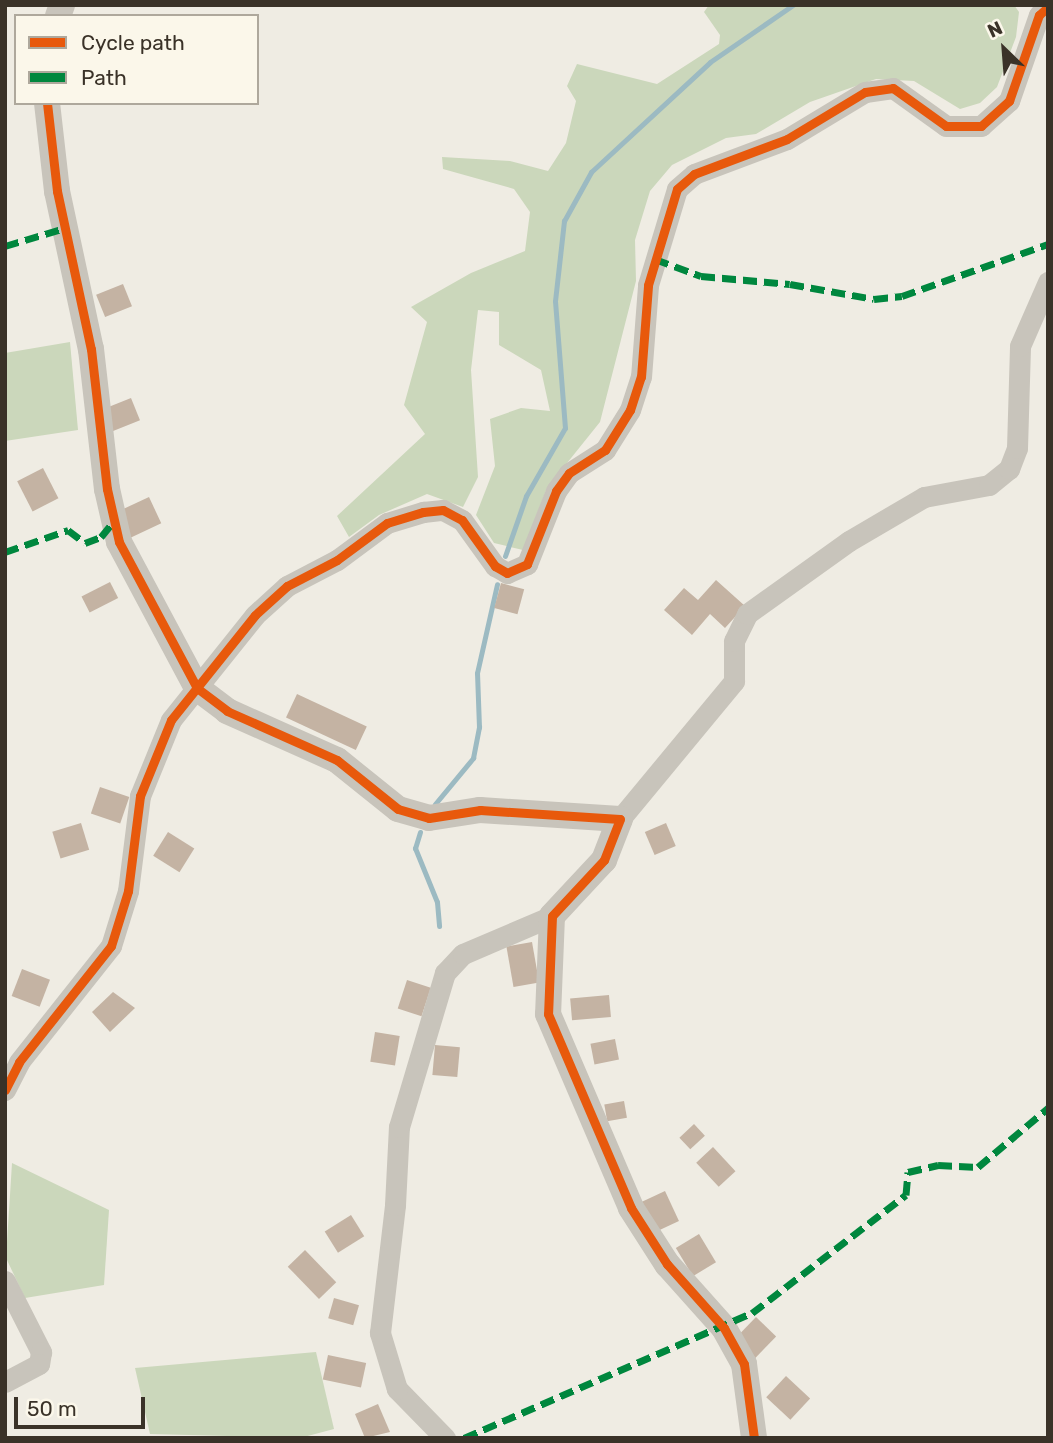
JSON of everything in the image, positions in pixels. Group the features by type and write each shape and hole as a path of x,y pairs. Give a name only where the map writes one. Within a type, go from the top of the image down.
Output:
{"street":[{"path":"5,1090 19,1062 111,946 128,891 140,796 171,720 255,615 287,586 338,560 387,523 443,510 462,520 495,566 507,573 527,564 556,491 569,473 605,450 630,411 641,377 648,285 677,189 694,174 787,139 865,92 893,88 946,126 981,125 1009,100 1039,15 1048,6"},
{"path":"47,105 57,191 91,349 107,489 119,542 197,688 227,711 337,760 398,809 429,818 480,810 620,819"},
{"path":"445,1438 397,1389 380,1333 395,1205 399,1128 445,973 463,954 552,916 604,860 620,819 734,681 733,641 747,614 849,541 924,497 989,485 1009,469 1017,448 1020,346 1048,282"},
{"path":"552,916 548,1014 577,1088 631,1208 667,1264 724,1328 744,1364 754,1438"},
{"path":"5,1281 41,1352 39,1364 5,1382"}],"green space":[{"path":"709,5 1014,5 1019,12 1016,37 997,87 980,103 960,109 914,81 876,79 810,102 756,134 726,138 672,165 650,191 635,240 636,281 600,422 547,488 523,550 494,543 476,515 495,466 490,419 521,408 550,411 541,370 499,345 499,312 478,310 471,370 478,477 463,507 427,494 379,515 349,537 337,516 425,434 404,405 427,322 411,307 471,273 525,251 530,212 514,189 443,169 442,157 510,161 548,171 566,143 576,101 567,86 577,64 657,84 719,44 720,35 704,12"},
{"path":"70,342 78,430 5,441 5,353"},
{"path":"12,1163 109,1210 104,1285 25,1298 6,1258"},
{"path":"316,1352 334,1429 300,1438 150,1434 135,1368"}],"building":[{"path":"123,284 132,306 105,317 96,295"},
{"path":"131,398 140,420 113,431 104,409"},
{"path":"43,468 58,498 33,511 17,481"},
{"path":"149,497 161,523 130,538 118,511"},
{"path":"716,580 745,606 725,628 710,614 692,635 664,610 684,588 698,600"},
{"path":"110,582 118,598 90,613 81,597"},
{"path":"501,583 524,589 517,614 494,608"},
{"path":"297,694 367,727 356,750 286,718"},
{"path":"100,787 129,797 120,824 91,813"},
{"path":"81,823 89,850 60,859 52,832"},
{"path":"666,823 676,846 655,855 645,832"},
{"path":"168,832 194,848 179,872 153,856"},
{"path":"532,942 539,982 514,987 506,947"},
{"path":"22,969 50,980 40,1007 12,996"},
{"path":"407,980 431,988 422,1016 398,1009"},
{"path":"113,992 135,1008 110,1032 92,1012"},
{"path":"609,995 611,1017 572,1020 570,998"},
{"path":"375,1032 400,1036 395,1066 370,1062"},
{"path":"615,1039 619,1060 594,1064 590,1044"},
{"path":"435,1045 460,1047 457,1077 432,1075"},
{"path":"624,1101 627,1118 607,1121 604,1104"},
{"path":"694,1124 705,1136 690,1149 679,1138"},
{"path":"713,1147 736,1171 719,1187 696,1163"},
{"path":"665,1191 679,1221 655,1232 641,1202"},
{"path":"351,1215 364,1236 338,1253 325,1231"},
{"path":"699,1234 716,1262 693,1276 676,1248"},
{"path":"305,1250 336,1282 319,1299 288,1267"},
{"path":"334,1298 359,1305 353,1325 328,1318"},
{"path":"756,1317 776,1336 754,1359 734,1340"},
{"path":"328,1355 366,1363 361,1388 323,1379"},
{"path":"786,1376 810,1399 790,1420 766,1397"},
{"path":"378,1404 390,1432 365,1438 355,1414"}],"waterway":[{"path":"505,556 526,496 565,428 555,301 564,221 591,172 710,62 793,5"},
{"path":"435,804 473,758 479,727 477,673 497,584"},
{"path":"420,832 415,848 437,902 439,926"}],"marked path":[{"path":"5,246 65,228"},
{"path":"655,259 701,276 790,284 874,299 902,296 1048,244"},
{"path":"5,552 68,530 85,543 101,537 114,521"},
{"path":"464,1438 752,1313 906,1195 908,1172 938,1165 978,1167 1048,1108"}],"cycle path":[{"path":"5,1090 19,1062 111,946 128,891 140,796 171,720 255,615 287,586 337,560 387,523 423,512 443,510 462,520 495,566 507,573 527,564 556,491 569,473 605,450 630,410 641,377 648,285 677,189 694,174 787,139 865,92 893,88 946,126 981,126 1009,101 1039,15 1048,7"},
{"path":"47,105 57,191 91,349 107,489 119,542 197,688 227,711 337,760 398,809 429,818 480,810 620,819 604,860 552,916 548,1014 631,1208 667,1264 724,1328 744,1364 754,1438"}]}
